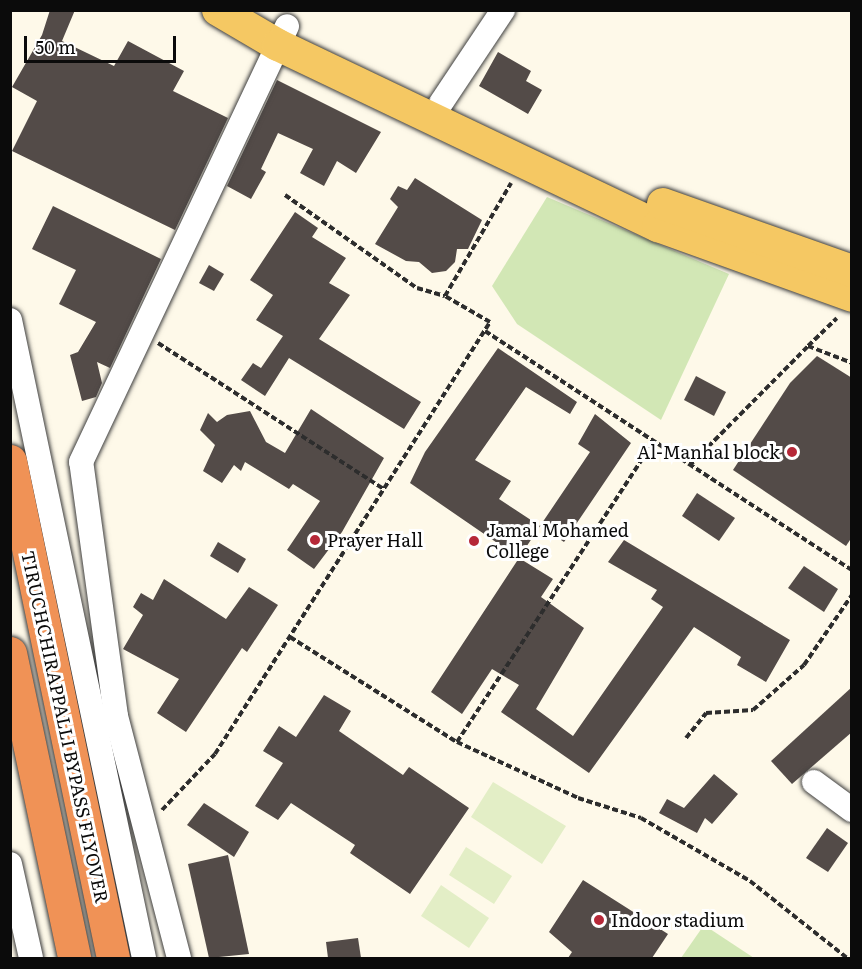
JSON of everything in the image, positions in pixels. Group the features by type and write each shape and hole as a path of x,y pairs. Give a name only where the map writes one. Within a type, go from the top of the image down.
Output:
{"highway":[{"name":"TIRUCHCHIRAPPALLI BYPASS FLYOVER","path":"10,461 112,958"},
{"path":"10,652 74,958"}],"main road":[{"path":"218,10 441,102 512,152"},
{"path":"259,10 283,35 512,152 679,211 850,287"}],"street":[{"path":"441,102 503,10"},
{"path":"179,958 116,716 81,462 283,35"},
{"path":"10,320 144,958"},
{"path":"814,783 852,810"},
{"path":"10,864 17,925 31,958"}],"path":[{"path":"445,296 512,152"},
{"path":"145,828 215,754 490,322 445,296 417,288 285,195"},
{"path":"689,466 808,346 836,322 850,287"},
{"path":"485,331 653,443 852,570"},
{"path":"142,333 384,489"},
{"path":"808,346 852,363"},
{"path":"457,742 653,443"},
{"path":"686,738 706,713 753,710 804,665 852,595"},
{"path":"290,637 457,742 578,798 641,818 750,881 847,958"}],"green space":[{"path":"547,197 729,274 661,420 517,324 492,286"},
{"path":"493,782 566,826 542,864 471,817"},
{"path":"466,847 512,876 494,904 449,875"},
{"path":"441,885 489,918 469,948 421,916"},
{"path":"704,925 754,958 681,958"}],"building":[{"path":"50,10 75,10 62,41 114,66 128,41 184,71 173,91 228,118 175,230 12,151 37,101 12,87 42,35"},
{"path":"498,52 531,71 526,81 542,90 528,114 479,86"},
{"path":"277,80 381,132 356,173 337,161 324,186 300,173 313,149 278,133 261,169 266,172 251,199 227,186"},
{"path":"415,178 482,220 468,249 457,249 455,262 446,271 432,273 419,262 406,261 375,244 398,207 390,199 398,186 407,190"},
{"path":"53,206 161,259 110,368 97,362 102,383 96,397 82,401 70,355 78,352 96,322 59,304 76,270 32,249"},
{"path":"295,212 318,228 312,237 346,258 329,283 350,295 319,339 421,402 404,429 289,358 265,396 241,380 253,363 261,368 283,336 256,320 273,295 250,280"},
{"path":"209,265 224,274 214,291 199,283"},
{"path":"498,348 577,402 570,414 526,387 475,460 511,481 499,499 540,526 519,558 410,483 425,452"},
{"name":"Al-Manhal block","path":"817,356 852,378 852,537 846,546 733,470 790,383"},
{"path":"696,376 726,392 714,416 684,400"},
{"path":"311,409 384,458 342,532 314,569 287,550 320,501 293,484 289,489 245,462 241,471 234,465 222,483 203,471 215,445 200,430 208,413 217,422 227,415 250,411 266,442 285,453"},
{"path":"595,414 631,443 564,542 540,526 590,452 578,444"},
{"path":"697,493 735,518 719,541 682,516"},
{"path":"624,540 790,640 766,682 737,665 741,657 694,627 589,773 501,712 519,685 492,669 462,714 431,692 519,558 553,579 541,597 584,628 536,709 573,736 663,607 651,599 657,590 608,562"},
{"path":"218,542 246,559 238,573 210,556"},
{"path":"804,566 838,589 824,612 788,588"},
{"path":"164,579 226,619 249,587 278,605 247,652 242,648 186,732 157,713 179,679 123,649 143,615 133,607 141,593 153,600"},
{"path":"852,687 852,732 792,784 771,761"},
{"path":"324,695 351,711 339,731 403,775 409,767 469,808 410,894 350,853 355,845 291,803 278,820 255,806 283,763 263,751 279,726 296,737"},
{"path":"714,774 738,794 712,824 705,818 697,833 659,813 667,799 684,808"},
{"path":"204,803 249,832 234,857 187,825"},
{"path":"827,828 848,843 828,872 806,858"},
{"path":"228,855 249,954 209,958 188,864"},
{"name":"Indoor stadium","path":"583,880 668,934 652,958 568,958 572,952 549,932"},
{"path":"358,938 361,958 328,958 326,942"}],"place":[{"name":"Al-Manhal block","path":"792,452"},
{"name":"Prayer Hall","path":"315,540"},
{"name":"Jamal Mohamed College","path":"474,541"},
{"name":"Indoor stadium","path":"599,920"}]}
